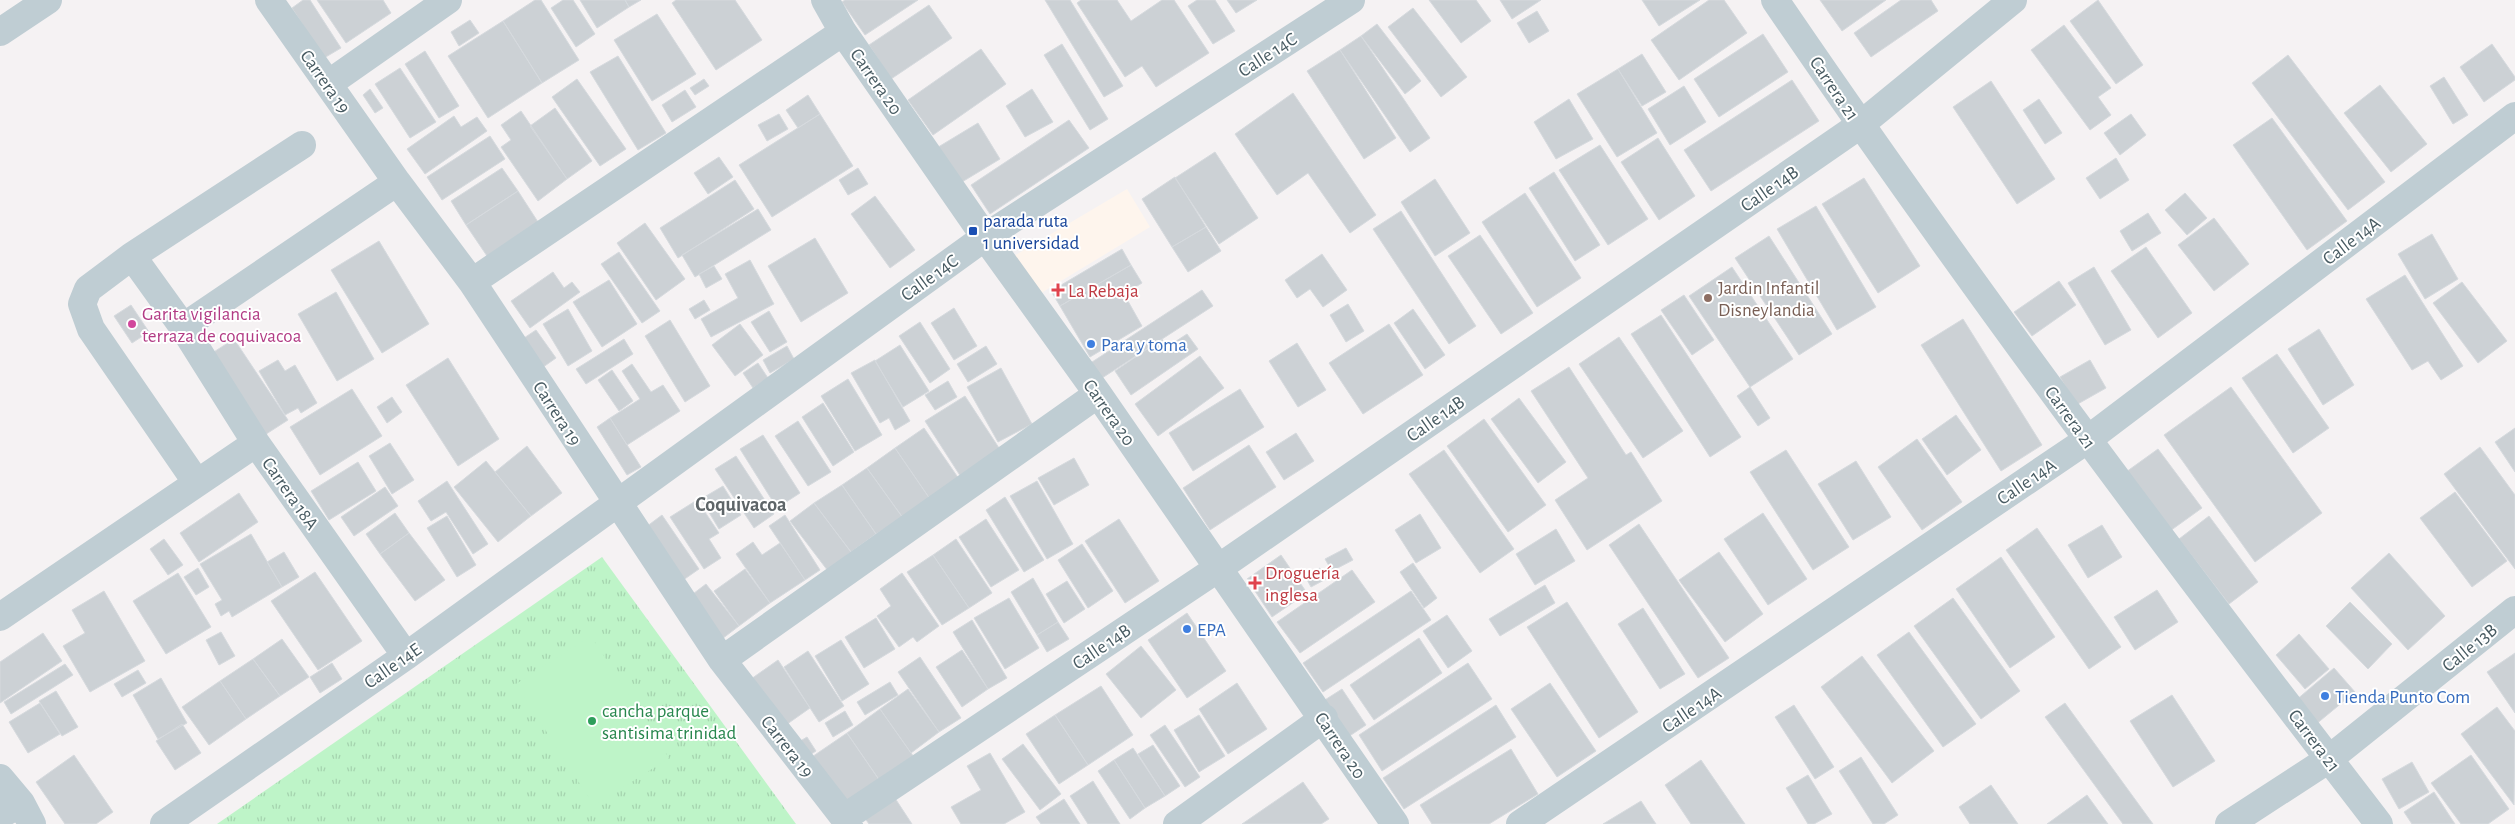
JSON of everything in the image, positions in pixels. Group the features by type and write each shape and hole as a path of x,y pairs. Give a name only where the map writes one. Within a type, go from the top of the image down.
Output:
{"street":[{"path":"0,32 48,0"},
{"name":"Carrera 19","path":"269,0 397,182 472,282 722,660 846,821"},
{"path":"328,84 448,0"},
{"name":"Carrera 20","path":"825,0 843,32 1098,394 1217,569 1324,718 1395,824"},
{"name":"Calle 14C","path":"616,502 985,236 1351,0"},
{"name":"Carrera 21","path":"1775,0 1860,125 2087,440 2379,824"},
{"name":"Calle 14B","path":"846,821 1217,569 1860,125 2013,0"},
{"path":"472,282 843,32"},
{"name":"Calle 14A","path":"1520,824 2087,440 2515,116"},
{"path":"197,483 90,329 82,304 88,289 132,256 302,145"},
{"path":"183,327 397,182"},
{"name":"Carrera 18A","path":"132,256 183,327 256,443 406,656"},
{"path":"722,660 1098,394"},
{"path":"0,617 256,443"},
{"name":"Calle 14E","path":"164,824 406,656 616,502"},
{"name":"Calle 13B","path":"2229,824 2329,759 2515,610"},
{"path":"1177,824 1324,718"},
{"path":"0,778 18,814"}],"shaded area":[{"path":"1127,189 1150,227 1033,298 1009,259"}],"green space":[{"path":"602,557 796,824 217,824"},
{"name":"cancha parque santisima trinidad","path":"591,636 669,758 594,806 516,684"}],"building":[{"path":"303,0 310,0 341,48 324,58 292,8"},
{"path":"317,0 383,0 391,13 346,43"},
{"path":"535,0 541,0 579,60 542,83 503,21"},
{"path":"563,0 573,0 595,34 576,47 551,8"},
{"path":"580,0 625,0 629,7 597,28"},
{"path":"625,0 641,0 629,7"},
{"path":"676,0 735,0 762,40 716,70 672,3"},
{"path":"845,0 918,0 865,35 842,2"},
{"path":"1045,0 1070,0 1123,86 1104,97"},
{"path":"1081,0 1117,0 1131,21 1162,0 1174,0 1209,53 1156,87 1142,66 1125,77 1077,3"},
{"path":"1197,0 1215,0 1235,31 1213,44 1188,6"},
{"path":"1227,0 1257,0 1236,13"},
{"path":"1429,0 1476,0 1491,21 1461,43"},
{"path":"1500,0 1541,0 1512,19"},
{"path":"1642,0 1700,0 1659,26"},
{"path":"1709,0 1724,0 1747,33 1679,80 1651,40"},
{"path":"1820,0 1886,0 1842,31"},
{"path":"1901,0 1931,0 1938,11 1871,57 1854,33"},
{"path":"2098,0 2143,65 2116,84 2070,21"},
{"path":"929,5 952,38 891,79 869,45"},
{"path":"1413,8 1467,77 1441,97 1388,27"},
{"path":"1537,11 1549,31 1529,43 1517,23"},
{"path":"657,14 696,74 652,101 614,40"},
{"path":"470,20 479,33 459,46 451,32"},
{"path":"503,21 542,83 488,118 448,56"},
{"path":"1377,24 1421,81 1405,94 1361,36"},
{"path":"2064,25 2111,88 2098,97 2111,115 2090,130 2031,50"},
{"path":"1763,34 1788,72 1719,117 1694,79"},
{"path":"1361,36 1430,138 1410,152 1340,50"},
{"path":"1062,44 1108,119 1090,130 1044,55"},
{"path":"2492,44 2515,77 2515,80 2484,102 2460,67"},
{"path":"981,49 1006,84 933,135 908,100"},
{"path":"1340,50 1396,138 1364,159 1307,71"},
{"path":"425,51 459,106 439,118 405,64"},
{"path":"1642,54 1666,92 1642,106 1618,69"},
{"path":"2288,55 2385,182 2348,210 2252,83"},
{"path":"618,56 666,133 638,150 590,72"},
{"path":"400,68 436,122 410,138 375,84"},
{"path":"1618,69 1657,133 1617,157 1577,94"},
{"path":"2444,77 2468,115 2453,124 2430,86"},
{"path":"577,79 626,149 600,166 552,97"},
{"path":"704,79 709,86 695,95 690,88"},
{"path":"1792,80 1819,121 1711,191 1684,150"},
{"path":"1991,81 2055,179 2017,204 1953,107"},
{"path":"2380,85 2427,144 2391,172 2344,113"},
{"path":"1684,86 1706,122 1670,145 1648,109"},
{"path":"370,89 383,108 375,113 363,95"},
{"path":"1032,89 1053,122 1025,137 1006,106"},
{"path":"685,90 696,107 672,122 662,105"},
{"path":"1293,93 1376,215 1350,233 1308,173 1277,195 1235,134"},
{"path":"808,95 820,114 798,128 786,110"},
{"path":"1569,99 1593,139 1556,159 1534,122"},
{"path":"2039,99 2062,133 2045,144 2023,110"},
{"path":"555,108 592,161 567,179 530,126"},
{"path":"521,111 567,179 538,201 501,147 511,140 501,125"},
{"path":"779,114 788,129 767,141 758,125"},
{"path":"820,114 853,166 772,217 739,165"},
{"path":"2131,114 2146,135 2120,155 2104,133"},
{"path":"454,116 461,127 477,117 487,131 425,174 407,149"},
{"path":"2272,118 2347,221 2307,250 2233,145"},
{"path":"1069,120 1089,148 990,214 971,185"},
{"path":"978,123 1000,159 957,185 935,149"},
{"path":"490,136 505,159 442,200 427,177"},
{"path":"1658,138 1695,196 1659,220 1621,162"},
{"path":"1600,145 1648,219 1608,245 1559,170"},
{"path":"1215,152 1258,218 1219,244 1175,178"},
{"path":"719,157 733,177 708,194 694,173"},
{"path":"2116,158 2129,180 2100,199 2086,178"},
{"path":"502,168 518,191 466,225 451,201"},
{"path":"858,168 868,184 848,195 839,180"},
{"path":"1554,172 1600,245 1575,261 1529,188"},
{"path":"1175,177 1206,227 1172,247 1142,199"},
{"path":"1864,178 1920,266 1878,293 1822,204"},
{"path":"1435,179 1470,233 1435,256 1401,202"},
{"path":"735,180 754,209 678,258 660,228"},
{"path":"518,191 538,222 487,256 466,225"},
{"path":"1525,193 1581,278 1537,307 1482,222"},
{"path":"2185,193 2207,218 2187,235 2165,210"},
{"path":"875,196 915,250 890,268 851,214"},
{"path":"1816,206 1876,307 1837,330 1777,229"},
{"path":"758,209 771,230 695,277 682,255"},
{"path":"1401,211 1476,326 1449,344 1373,229"},
{"path":"2148,213 2161,233 2132,251 2120,231"},
{"path":"2214,218 2249,264 2214,291 2178,245"},
{"path":"645,223 685,279 656,300 617,243"},
{"path":"1206,227 1221,251 1188,272 1172,247"},
{"path":"2432,234 2458,279 2425,299 2398,254"},
{"path":"1480,235 1533,313 1501,334 1448,256"},
{"path":"1769,236 1832,334 1799,355 1735,258"},
{"path":"815,238 848,293 801,322 768,266"},
{"path":"379,241 429,324 382,353 331,270"},
{"path":"2146,247 2192,313 2158,338 2111,271"},
{"path":"1122,249 1131,265 1060,306 1051,291"},
{"path":"619,252 660,311 642,323 601,264"},
{"path":"1322,254 1347,290 1323,307 1310,289 1297,298 1285,280"},
{"path":"750,260 774,304 711,337 701,319 738,298 725,274"},
{"path":"1131,265 1142,283 1124,294 1142,326 1090,357 1060,306"},
{"path":"714,266 722,279 706,288 699,274"},
{"path":"1732,267 1793,359 1750,387 1689,296"},
{"path":"2094,267 2131,330 2105,345 2068,283"},
{"path":"553,272 564,288 572,282 580,292 530,328 511,301"},
{"path":"2405,275 2463,366 2441,380 2428,361 2412,370 2366,299"},
{"path":"609,280 637,324 602,347 573,302"},
{"path":"2059,281 2076,305 2032,336 2014,312"},
{"path":"2462,282 2507,341 2478,363 2433,303"},
{"path":"1202,290 1213,306 1099,380 1089,364"},
{"path":"336,292 374,359 337,381 298,314"},
{"path":"1684,295 1714,340 1692,355 1661,310"},
{"path":"704,300 710,310 695,319 689,309"},
{"path":"1348,304 1364,331 1346,342 1330,315"},
{"name":"Garita vigilancia terraza de coquivacoa","path":"131,305 149,332 132,343 114,316"},
{"path":"954,308 977,346 954,360 931,323"},
{"path":"568,309 592,351 568,366 543,324"},
{"path":"1413,309 1445,355 1425,369 1394,323"},
{"path":"769,311 787,342 770,352 751,322"},
{"path":"1661,315 1741,437 1710,457 1631,334"},
{"path":"1963,319 2042,445 2001,471 1921,345"},
{"path":"670,320 710,386 685,402 645,336"},
{"path":"920,322 950,369 930,383 899,336"},
{"path":"740,324 763,355 735,376 712,345"},
{"path":"1389,324 1423,375 1363,414 1329,363"},
{"path":"2319,329 2354,385 2323,405 2288,349"},
{"path":"536,330 556,358 539,370 518,342"},
{"path":"1187,334 1198,349 1131,395 1115,371 1162,339 1167,347"},
{"path":"1619,337 1683,431 1643,458 1579,364"},
{"path":"234,339 288,420 260,438 206,357"},
{"path":"624,339 633,354 586,384 576,369"},
{"path":"1297,343 1326,390 1298,407 1269,361"},
{"path":"900,345 929,391 903,407 875,361"},
{"path":"787,346 794,359 770,373 763,360"},
{"path":"986,346 997,364 968,382 957,364"},
{"path":"2277,354 2329,428 2293,453 2242,378"},
{"path":"1200,356 1224,388 1158,436 1135,404"},
{"path":"448,358 499,439 458,466 406,385"},
{"path":"278,360 285,371 295,365 317,403 301,413 298,408 285,415 259,371"},
{"path":"875,360 910,421 895,430 889,418 880,423 851,373"},
{"path":"2090,360 2106,388 2076,405 2060,377"},
{"path":"758,363 768,378 753,388 743,373"},
{"path":"632,364 651,392 663,385 680,411 627,445 610,418 640,399 622,371"},
{"path":"1569,367 1626,455 1631,452 1662,501 1587,550 1555,500 1588,478 1531,391"},
{"path":"1001,368 1032,424 998,442 967,387"},
{"path":"612,370 633,401 619,411 598,380"},
{"path":"848,379 882,435 855,451 821,396"},
{"path":"948,381 957,397 935,410 925,395"},
{"path":"1750,387 1770,418 1758,426 1737,396"},
{"path":"2231,387 2322,513 2255,562 2164,435"},
{"path":"352,389 382,436 320,475 290,427"},
{"path":"1240,389 1264,427 1193,471 1169,433"},
{"path":"965,396 1001,451 961,477 925,421"},
{"path":"392,397 402,412 387,423 377,407"},
{"path":"1519,398 1566,462 1538,483 1491,419"},
{"path":"823,403 854,452 833,466 802,417"},
{"path":"1956,415 1981,450 1947,475 1922,439"},
{"path":"610,418 641,467 627,475 597,427"},
{"path":"1484,419 1546,505 1508,532 1447,446"},
{"path":"798,421 831,472 808,486 775,436"},
{"path":"924,428 959,479 930,499 895,448"},
{"path":"2515,428 2515,472 2495,442"},
{"path":"1296,433 1314,461 1284,480 1266,452"},
{"path":"763,435 800,493 777,508 740,449"},
{"path":"1917,439 1962,502 1922,530 1878,467"},
{"path":"390,443 414,480 392,494 369,456"},
{"path":"1249,445 1276,487 1210,530 1183,488"},
{"path":"527,446 562,493 531,516 495,472"},
{"path":"2480,447 2515,495 2515,569 2444,474"},
{"path":"895,448 930,499 903,518 867,468"},
{"path":"2158,449 2202,508 2170,531 2126,472"},
{"path":"1444,450 1514,549 1480,573 1409,474"},
{"path":"1786,450 1849,547 1813,570 1750,472"},
{"path":"736,456 774,514 754,528 715,469"},
{"path":"1074,458 1089,485 1054,505 1038,478"},
{"path":"486,461 531,516 498,542 454,487"},
{"path":"1856,461 1891,517 1853,540 1818,484"},
{"path":"358,462 376,491 329,520 311,491"},
{"path":"867,468 903,518 876,534 842,485"},
{"path":"447,481 488,544 473,554 446,512 431,521 418,501"},
{"path":"1037,481 1073,544 1047,559 1010,496"},
{"path":"842,485 876,534 851,552 814,503"},
{"path":"723,486 741,515 719,529 701,499"},
{"path":"385,487 398,506 354,536 341,517"},
{"path":"2455,492 2507,561 2472,587 2420,518"},
{"path":"239,493 258,522 199,562 180,533"},
{"path":"1005,497 1044,560 1024,572 986,510"},
{"path":"697,500 719,533 709,539 721,558 704,569 670,517"},
{"path":"814,503 851,552 828,571 790,521"},
{"path":"395,513 409,533 380,554 366,534"},
{"path":"1763,513 1807,579 1768,605 1724,539"},
{"path":"1420,514 1441,548 1416,563 1395,530"},
{"path":"662,515 699,569 679,583 642,530"},
{"path":"785,515 820,570 805,580 769,526"},
{"path":"447,516 476,565 457,577 427,528"},
{"path":"2209,516 2258,582 2229,604 2179,539"},
{"path":"986,519 1019,570 991,587 959,537"},
{"path":"1119,519 1159,581 1125,603 1085,541"},
{"path":"1639,524 1729,658 1698,678 1609,545"},
{"path":"2102,525 2122,557 2088,578 2068,545"},
{"path":"2037,528 2121,647 2089,669 2006,550"},
{"path":"1556,529 1575,561 1535,585 1516,554"},
{"path":"409,533 445,580 415,601 380,554"},
{"path":"251,534 282,587 232,617 229,611 221,616 215,604 222,600 200,564"},
{"path":"164,539 183,565 168,575 150,549"},
{"path":"956,539 992,593 969,608 933,555"},
{"path":"753,542 762,555 780,543 805,580 770,603 736,554"},
{"path":"1082,544 1113,591 1088,608 1058,560"},
{"path":"1346,548 1353,560 1332,571 1325,559"},
{"path":"284,552 299,577 282,587 267,562"},
{"path":"1719,552 1763,614 1725,642 1679,580"},
{"path":"2389,553 2445,616 2408,650 2351,588"},
{"path":"933,555 969,608 942,625 907,572"},
{"path":"1281,555 1307,593 1272,617 1247,579"},
{"path":"2001,557 2055,637 2010,668 1956,589"},
{"path":"1413,563 1437,598 1424,608 1400,572"},
{"path":"198,568 209,587 196,595 184,577"},
{"path":"1320,568 1326,579 1311,587 1305,576"},
{"path":"745,569 770,603 739,626 714,591"},
{"path":"1352,570 1375,602 1300,653 1277,622"},
{"path":"315,572 362,641 318,670 271,601"},
{"path":"178,573 211,627 166,654 133,601"},
{"path":"902,573 939,626 917,642 913,637 899,647 877,616 891,606 880,589"},
{"path":"1033,578 1058,622 1037,635 1011,592"},
{"path":"1067,581 1085,609 1064,623 1046,594"},
{"path":"706,584 739,626 718,642 685,600"},
{"path":"1545,585 1555,603 1500,636 1489,619"},
{"path":"2157,590 2178,622 2135,650 2114,617"},
{"path":"104,591 145,661 90,692 63,646 85,633 72,610"},
{"path":"1411,591 1431,620 1323,692 1303,663"},
{"path":"1009,598 1039,648 1005,669 974,618"},
{"path":"1953,598 2020,691 1981,719 1914,626"},
{"path":"1567,602 1638,712 1599,738 1527,627"},
{"path":"2350,602 2392,644 2368,669 2326,626"},
{"path":"1643,608 1685,674 1660,689 1618,624"},
{"path":"1187,613 1226,671 1187,698 1148,640"},
{"path":"1447,615 1472,651 1448,668 1423,631"},
{"path":"876,618 895,649 864,668 845,637"},
{"path":"972,620 1007,678 988,689 953,632"},
{"path":"1058,622 1069,639 1047,652 1037,635"},
{"path":"221,632 235,656 219,665 206,640"},
{"path":"1909,632 1976,724 1943,747 1877,655"},
{"path":"43,633 62,661 0,703 0,662"},
{"path":"2299,634 2329,669 2305,689 2276,655"},
{"path":"1419,638 1442,673 1374,720 1350,685"},
{"path":"282,639 309,677 280,696 253,659"},
{"path":"841,640 869,684 842,701 815,656"},
{"path":"1141,646 1176,690 1141,718 1106,674"},
{"path":"962,650 988,689 962,707 936,667"},
{"path":"808,651 844,706 819,722 784,667"},
{"path":"2515,653 2515,713 2487,672"},
{"path":"1862,656 1934,751 1892,783 1821,687"},
{"path":"920,657 961,718 939,732 898,672"},
{"path":"253,659 280,696 246,719 220,681"},
{"path":"778,660 810,708 783,727 751,679"},
{"path":"332,663 342,679 320,693 310,677"},
{"path":"1468,663 1492,699 1382,771 1359,735"},
{"path":"65,664 73,675 11,714 4,702"},
{"name":"Tienda Punto Com","path":"2334,668 2355,692 2315,725 2295,701"},
{"path":"138,670 146,683 122,697 114,684"},
{"path":"161,678 187,723 158,739 133,695"},
{"path":"220,681 246,719 209,745 182,707"},
{"path":"890,682 898,695 865,715 857,702"},
{"path":"1237,683 1267,729 1228,754 1199,709"},
{"path":"1550,683 1596,751 1557,777 1511,709"},
{"path":"1101,686 1133,735 1088,765 1055,715"},
{"path":"908,689 939,732 911,753 880,709"},
{"path":"1342,689 1366,725 1342,741 1317,705"},
{"path":"56,691 78,727 62,736 39,701"},
{"path":"2172,695 2215,761 2173,787 2130,721"},
{"path":"40,703 60,734 28,753 9,722"},
{"path":"2065,703 2153,824 2123,824 2045,717"},
{"path":"1496,705 1516,737 1404,809 1383,778"},
{"path":"1794,705 1834,767 1815,779 1775,717"},
{"path":"2497,707 2515,731 2514,805 2461,734"},
{"path":"880,709 916,760 882,784 847,733"},
{"path":"845,711 853,725 833,737 825,723"},
{"path":"1055,715 1088,765 1059,784 1026,734"},
{"path":"1199,715 1225,756 1199,772 1174,730"},
{"path":"182,724 201,753 175,770 156,741"},
{"path":"1165,725 1200,777 1185,787 1150,735"},
{"path":"847,733 882,784 841,811 806,761"},
{"path":"807,737 816,751 802,760 792,746"},
{"path":"1023,744 1061,794 1040,810 1002,759"},
{"path":"1153,745 1180,786 1165,796 1138,754"},
{"path":"1133,748 1165,796 1145,808 1114,760"},
{"path":"1511,749 1538,794 1489,824 1432,824 1420,805"},
{"path":"990,753 1025,812 1004,824 961,824 951,807 981,790 967,766"},
{"path":"74,755 113,812 96,824 65,824 36,782"},
{"path":"2471,755 2509,809 2488,824 2461,824 2431,783"},
{"path":"1861,757 1898,815 1884,824 1873,824 1839,771"},
{"path":"1114,760 1145,808 1130,819 1098,771"},
{"path":"1701,760 1745,824 1691,824 1665,785"},
{"path":"2412,762 2429,792 2399,809 2382,779"},
{"path":"1808,775 1832,814 1814,824 1808,824 1786,788"},
{"path":"1093,781 1120,824 1088,824 1070,796"},
{"path":"1303,782 1329,819 1321,824 1242,824"},
{"path":"1991,785 2018,824 1970,824 1959,807"},
{"path":"889,789 912,824 869,824 859,810"},
{"path":"2434,792 2455,824 2412,824 2404,812"},
{"path":"2087,795 2108,824 2047,824"},
{"path":"1064,799 1080,824 1041,824 1036,817"},
{"path":"1641,801 1656,824 1603,824"}],"place":[{"name":"parada ruta 1 universidad","path":"973,231"},
{"name":"La Rebaja","path":"1058,290"},
{"name":"Jardin Infantil Disneylandia","path":"1708,298"},
{"name":"Garita vigilancia terraza de coquivacoa","path":"132,324"},
{"name":"Para y toma","path":"1091,344"},
{"name":"Droguería inglesa","path":"1255,583"},
{"name":"EPA","path":"1187,629"},
{"name":"Tienda Punto Com","path":"2325,696"},
{"name":"cancha parque santisima trinidad","path":"592,721"}],"district":[{"name":"Coquivacoa","path":"741,504"}]}
